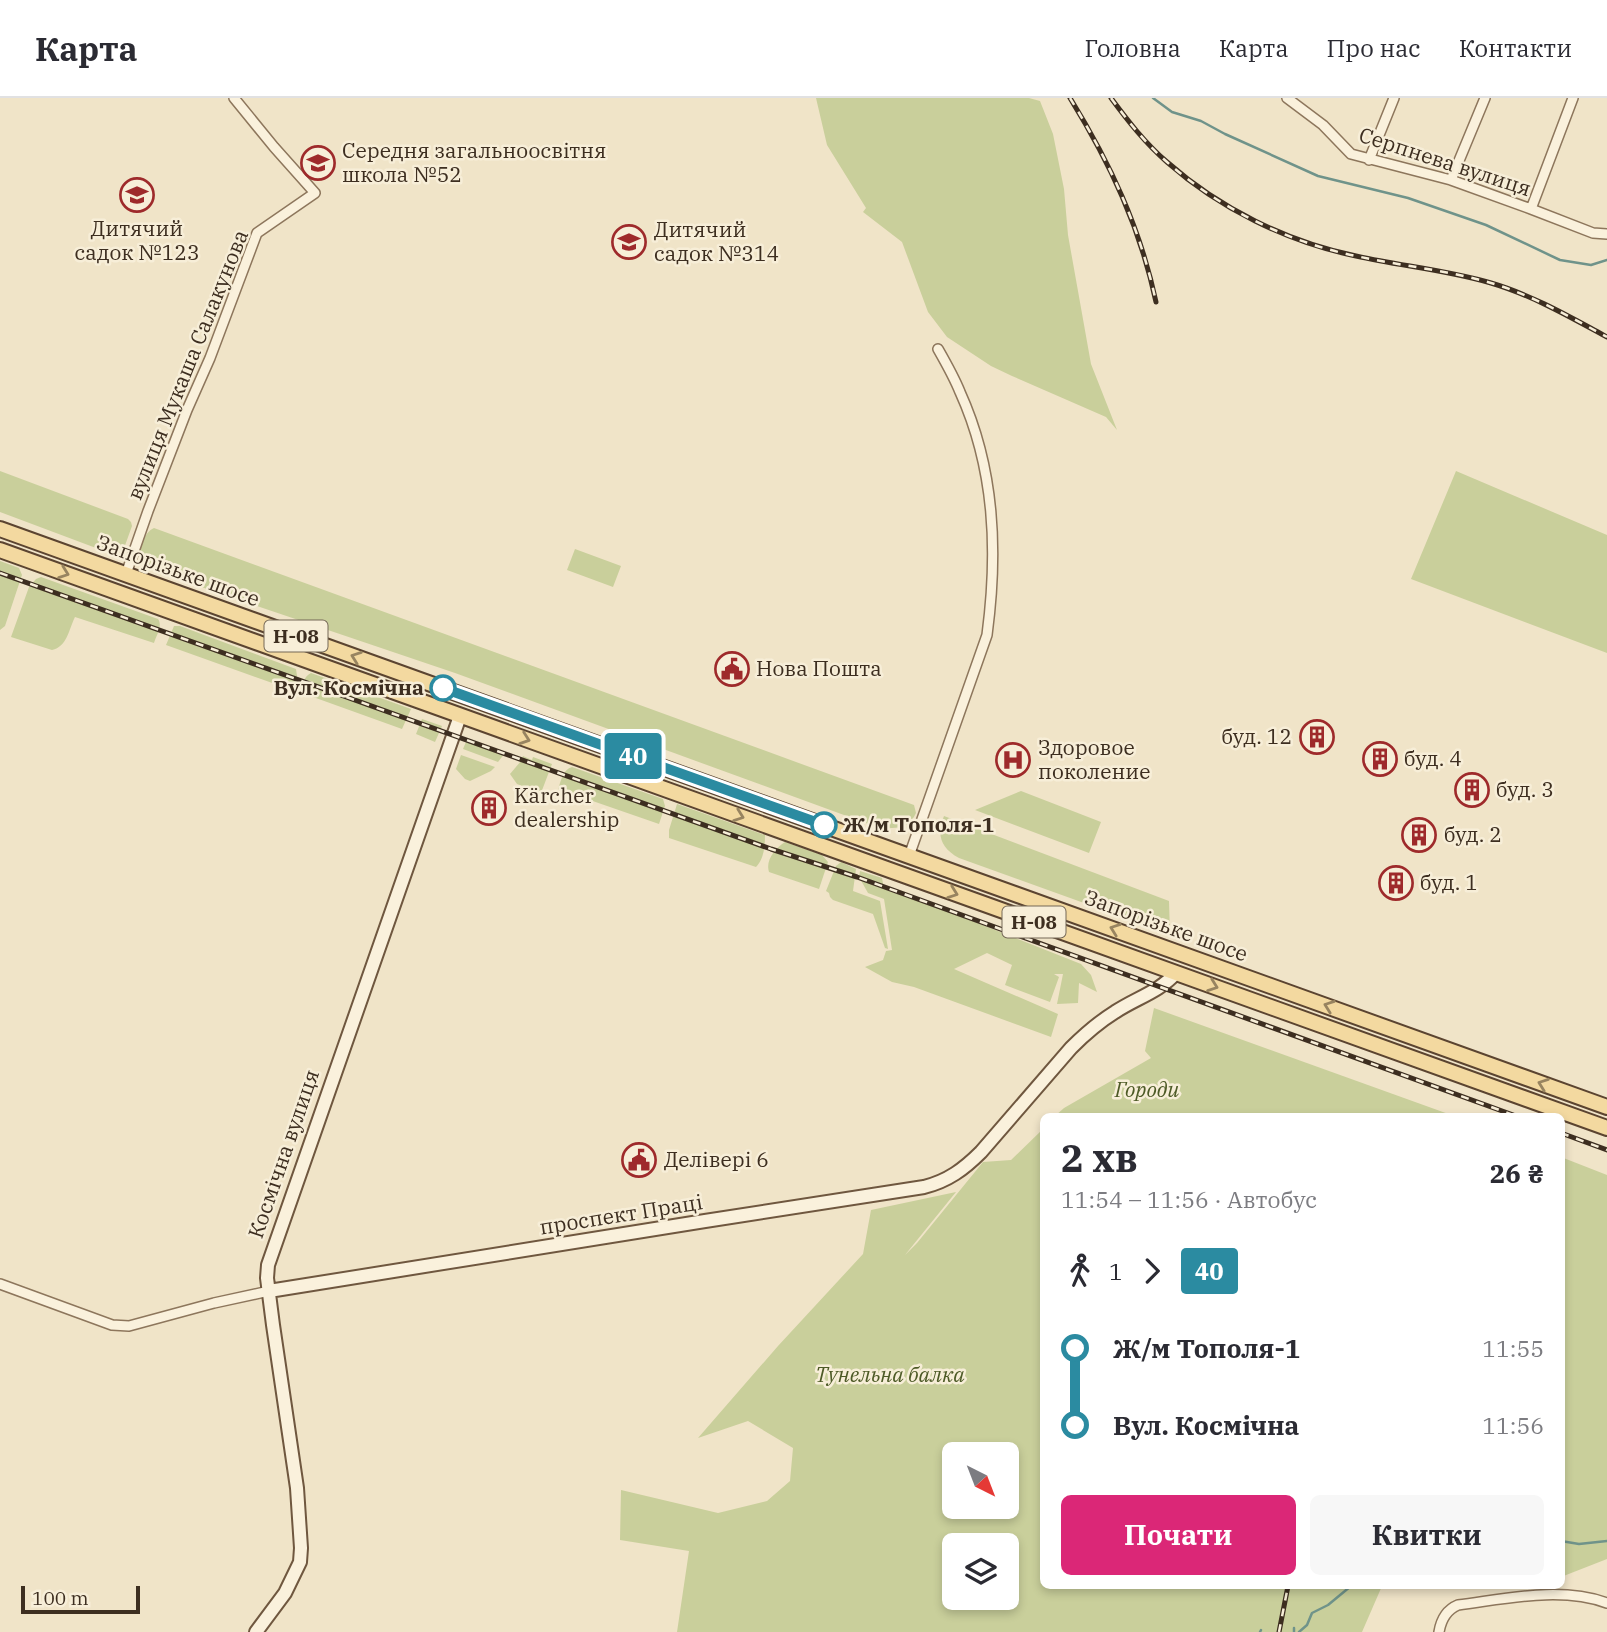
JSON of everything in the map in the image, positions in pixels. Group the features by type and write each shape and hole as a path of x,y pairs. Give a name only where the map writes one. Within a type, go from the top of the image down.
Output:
{"main road":[{"name":"Запорізьке шосе","path":"0,529 1607,1107"},
{"name":"Запорізьке шосе","path":"0,550 1607,1128"},
{"name":"Космічна вулиця","path":"460,716 467,697"},
{"path":"902,874 909,856"},
{"path":"1176,973 1182,953"}],"street":[{"name":"вулиця Мукаша Салакунова","path":"126,574 257,233 315,193 234,98"},
{"name":"Серпнева вулиця","path":"1287,98 1299,102 1351,154 1451,180 1593,233 1607,234"},
{"path":"1369,160 1394,98"},
{"path":"1451,180 1485,98"},
{"path":"1531,209 1573,98"},
{"path":"909,856 987,635 992,598 993,526 985,468 965,402 938,349"},
{"name":"Космічна вулиця","path":"256,1632 285,1593 300,1562 301,1548 297,1488 267,1273 271,1254 460,716"},
{"name":"проспект Праці","path":"0,1284 121,1327 269,1291 705,1220 923,1188 943,1182 966,1167 1084,1035 1112,1013 1161,987 1176,973"},
{"path":"1439,1632 1444,1616 1450,1608 1458,1605 1538,1595 1594,1598 1607,1603"}],"green space":[{"path":"816,98 1029,98 1040,101 1053,134 1064,189 1068,235 1091,364 1117,430 1106,417 991,366 947,337 928,312 902,242 863,212 866,208 827,145"},
{"path":"0,471 128,519 132,526 123,551 112,554 0,512"},
{"path":"1456,471 1607,535 1607,653 1411,579"},
{"path":"154,528 914,805 916,813 904,826 874,826 455,673 151,570 139,559 145,537"},
{"path":"575,549 621,566 613,587 567,570"},
{"path":"0,561 19,568 22,575 5,626 0,630"},
{"path":"41,577 158,619 159,628 154,643 75,617 67,637 61,645 52,650 11,637 29,587"},
{"path":"174,626 296,669 297,676 292,690 166,645"},
{"path":"311,673 411,709 402,729 302,693 304,681"},
{"path":"422,719 442,726 435,742 416,734"},
{"path":"469,740 505,753 498,762 463,749"},
{"path":"461,755 495,767 470,781 456,769"},
{"path":"523,756 552,764 541,793 517,784 510,774"},
{"path":"572,767 663,799 665,806 659,824 558,789 564,773"},
{"path":"1021,791 1101,822 1089,853 975,810"},
{"path":"677,804 765,835 764,852 759,864 756,867 669,838"},
{"path":"944,816 1169,901 1170,934 959,858 948,850 940,835"},
{"path":"785,842 822,855 828,862 819,889 769,872 770,859"},
{"path":"841,862 856,869 853,891 880,901 888,949 885,948 873,914 833,900 826,891 836,866"},
{"path":"860,871 882,878 884,889 1081,964 1091,975 1097,992 1079,983 1078,1003 1057,1004 1063,974 1054,974 1059,977 1050,1002 1005,985 1012,965 987,953 954,969 1058,1014 1051,1037 914,987 892,982 865,967 883,960 886,951 892,950 884,899 868,893 859,877"},
{"name":"Городи","path":"1154,1008 1446,1113 1058,1113 1151,1058 1145,1051"},
{"name":"Тунельна балка","path":"1040,1132 1040,1589 1381,1589 1362,1632 677,1632 689,1551 620,1540 621,1490 718,1513 767,1501 790,1481 793,1448 748,1421 698,1438 863,1254 871,1210 956,1192 905,1255 983,1162 1011,1160"},
{"path":"1565,1159 1607,1175 1607,1559 1565,1575"}],"waterway":[{"path":"1153,98 1172,112 1201,121 1318,176 1408,198 1486,225 1560,260 1591,265 1607,260"},
{"path":"1565,1542 1579,1544 1607,1541"},
{"path":"1299,1632 1307,1625 1312,1613 1328,1605 1347,1589"}],"railway":[{"path":"1070,98 1122,196 1141,248 1156,302"},
{"path":"1111,98 1137,132 1167,162 1209,194 1255,221 1330,250 1491,283 1551,307 1607,337"},
{"path":"0,573 771,849 857,877 1508,1113"},
{"path":"1565,1134 1607,1150"},
{"path":"1279,1632 1287,1589"}],"bus line":[{"name":"40","path":"443,688 824,825"}],"place":[{"name":"Середня загальноосвітня школа №52","path":"318,163"},
{"name":"Дитячий садок №123","path":"137,195"},
{"name":"Дитячий садок №314","path":"629,242"},
{"name":"Нова Пошта","path":"732,669"},
{"name":"Вул. Космічна","path":"443,688"},
{"name":"буд. 12","path":"1317,737"},
{"name":"буд. 4","path":"1380,759"},
{"name":"Здоровое поколение","path":"1013,760"},
{"name":"буд. 3","path":"1472,790"},
{"name":"Kärcher dealership","path":"489,808"},
{"name":"Ж/м Тополя-1","path":"824,825"},
{"name":"буд. 2","path":"1419,835"},
{"name":"буд. 1","path":"1396,883"},
{"name":"Делівері 6","path":"639,1160"}]}
